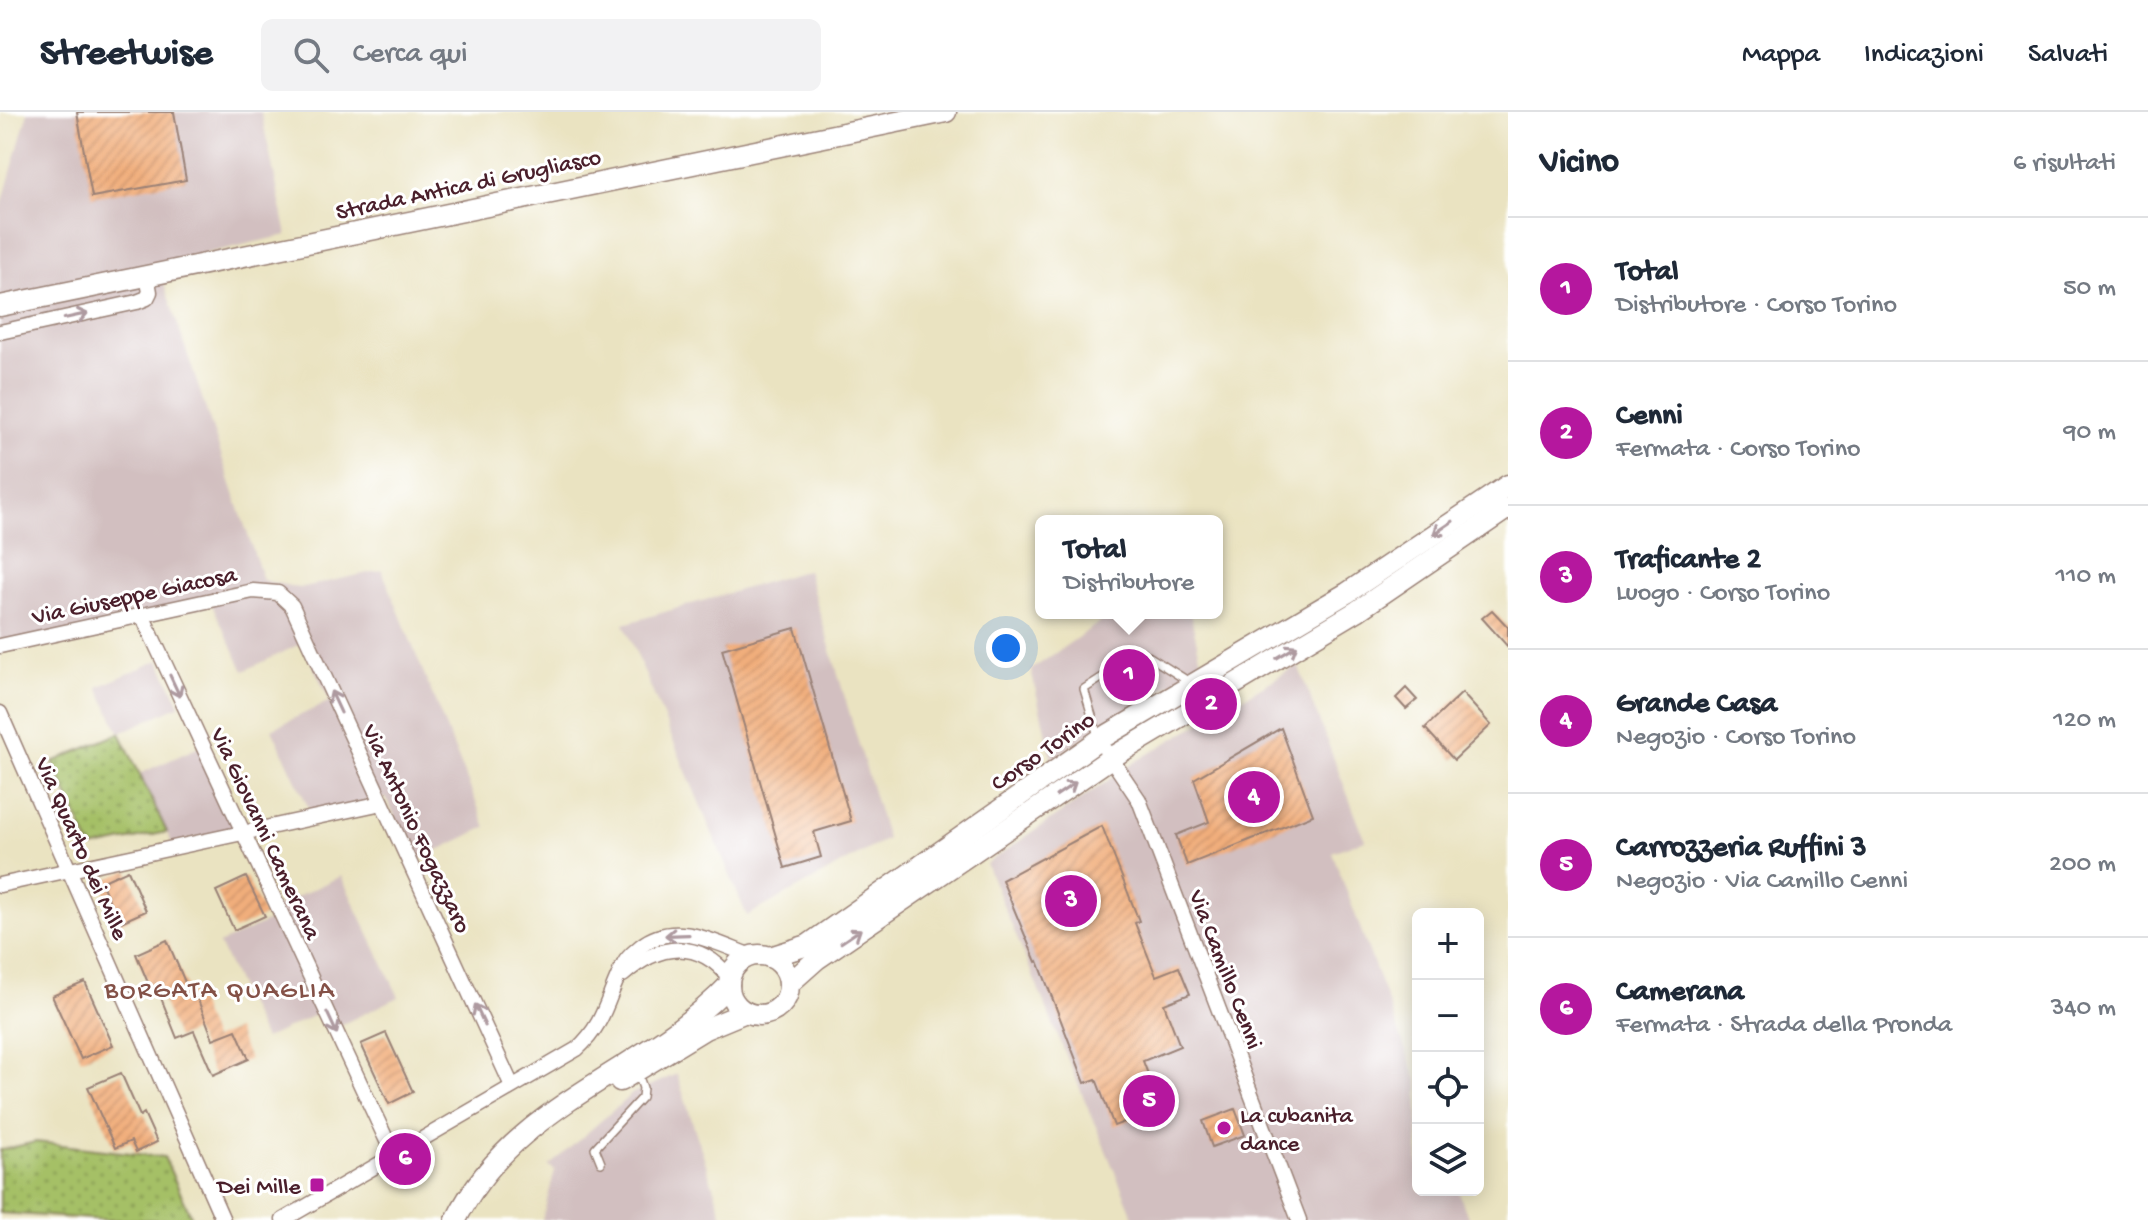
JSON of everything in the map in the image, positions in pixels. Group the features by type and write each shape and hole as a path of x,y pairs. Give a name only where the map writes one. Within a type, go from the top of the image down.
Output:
{"street":[{"name":"Strada Antica di Grugliasco","path":"0,306 946,112"},
{"path":"0,332 137,302 147,298 153,275"},
{"name":"Corso Torino","path":"469,1220 486,1191 514,1159 698,1014 729,982 734,967 761,956 808,945 1099,740 1347,593 1508,485"},
{"name":"Corso Torino","path":"456,1220 481,1178 508,1148 560,1106 705,1029 746,1012 756,1015 777,1010 785,1000 790,983 817,959 1111,758 1357,611 1508,508"},
{"name":"Via Giuseppe Giacosa","path":"0,646 253,591 278,593"},
{"name":"Via Antonio Fogazzaro","path":"278,593 292,606 512,1086"},
{"name":"Via Giovanni Camerana","path":"142,615 394,1156"},
{"name":"Via Quarto dei Mille","path":"0,713 221,1217"},
{"name":"Via Camillo Cenni","path":"1099,740 1139,800 1299,1220"},
{"path":"0,885 382,803"},
{"path":"283,1220 577,1049 598,1024 620,978 623,964 633,952 652,939 668,934 695,935 761,956 786,970 790,983"},
{"path":"620,978 644,958 671,949 692,951 721,966 733,1001 746,1012"},
{"path":"221,1217 235,1220"}],"lane":[{"path":"1099,740 1084,689 1142,652 1193,685"},
{"path":"601,1163 595,1148 642,1097 643,1088 633,1065"}],"shaded area":[{"path":"28,112 261,112 287,235 0,300 0,211"},
{"path":"162,278 263,580 299,588 382,570 486,827 416,861 386,798 311,813 272,729 330,701 302,643 244,671 212,605 0,652 0,313"},
{"path":"807,570 887,839 747,916 624,624"},
{"path":"1104,619 1191,619 1202,665 1052,760 1031,670"},
{"path":"159,660 180,705 120,733 98,687"},
{"path":"1298,665 1365,840 1332,852 1412,1067 1412,1196 1460,1196 1469,1220 1135,1220 986,864 1138,760"},
{"path":"199,747 237,829 172,844 139,774"},
{"path":"341,876 399,997 330,1030 321,1012 264,1039 219,944 277,917 273,908"},
{"path":"677,1074 724,1220 542,1220 555,1170 549,1166 633,1093"}],"green space":[{"path":"120,733 167,832 91,848 53,762"},
{"path":"36,1142 164,1157 193,1220 109,1220 0,1213 0,1150"}],"building":[{"path":"77,112 174,112 186,180 92,197"},
{"path":"1492,610 1508,627 1508,647 1482,618"},
{"path":"795,628 851,821 814,832 821,857 785,868 722,649"},
{"path":"1406,688 1417,700 1406,709 1396,698"},
{"path":"1462,693 1491,725 1454,760 1425,728"},
{"path":"1281,728 1313,815 1187,865 1176,835 1209,822 1194,779"},
{"path":"1102,826 1139,921 1135,923 1156,976 1179,967 1190,994 1164,1004 1180,1046 1143,1061 1161,1108 1114,1126 1096,1079 1085,1083 1038,961 1002,880"},
{"path":"128,870 146,911 119,923 101,882"},
{"path":"246,877 265,916 234,930 216,891"},
{"path":"167,940 190,994 195,992 213,1039 236,1030 249,1059 213,1075 194,1031 177,1038 157,988 151,990 136,954"},
{"path":"85,982 113,1045 81,1059 52,996"},
{"path":"386,1033 413,1092 389,1104 361,1044"},
{"path":"121,1073 140,1116 144,1113 157,1142 136,1152 131,1141 115,1148 88,1087"},
{"name":"La cubanita dance","path":"1235,1109 1245,1135 1212,1147 1203,1121"}],"place":[{"name":"Total","path":"1129,675"},
{"name":"Cenni","path":"1211,704"},
{"name":"Grande Casa","path":"1254,797"},
{"name":"Traficante 2","path":"1071,901"},
{"name":"Carrozzeria Ruffini 3","path":"1149,1101"},
{"name":"La cubanita dance","path":"1224,1128"},
{"name":"Camerana","path":"405,1159"},
{"name":"Dei Mille","path":"317,1185"}],"district":[{"name":"BORGATA QUAGLIA","path":"220,988"}]}
